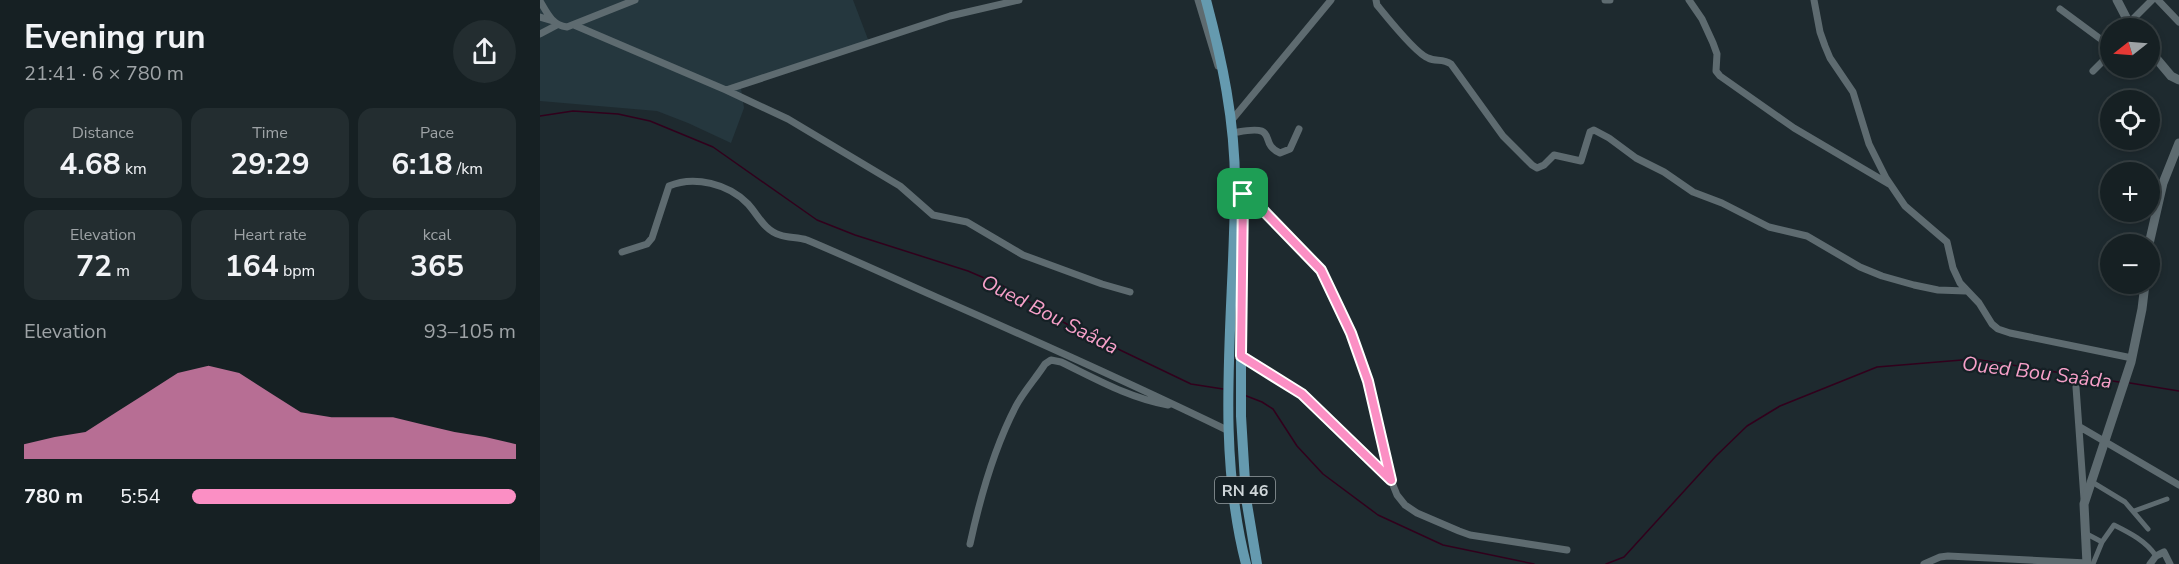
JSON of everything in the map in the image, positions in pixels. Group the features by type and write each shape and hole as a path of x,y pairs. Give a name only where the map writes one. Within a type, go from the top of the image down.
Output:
{"main road":[{"name":"RN 46","path":"1206,0 1238,132 1243,194 1240,416 1246,498 1257,564"},
{"name":"RN 46","path":"1211,0 1229,70 1234,118 1235,182 1229,426 1234,506 1246,564"},
{"path":"2117,0 2125,18"},
{"path":"2160,62 2179,80"},
{"path":"2152,234 2163,183 2179,143"},
{"path":"2087,564 2084,504 2132,360 2143,294"}],"street":[{"path":"540,17 567,27 634,0"},
{"path":"726,90 950,16 1019,0"},
{"path":"1198,0 1214,56 1226,83"},
{"path":"1234,118 1331,0"},
{"path":"1376,0 1377,5 1401,33 1426,58 1443,59 1451,64 1503,136 1537,168 1544,165 1554,155 1581,161 1590,132 1594,130 1609,138 1635,158 1664,172 1693,192 1722,203 1769,227 1807,236 1860,267 1914,285 1938,290 1966,291"},
{"path":"1689,0 1710,36 1717,54 1716,71 1720,76 1794,128 1889,184"},
{"path":"1814,0 1825,46 1830,58 1853,92 1869,144 1889,184 1912,213 1947,242 1953,268 1966,291 1979,303 1992,324 1998,329 2132,360"},
{"path":"2136,18 2152,0"},
{"path":"2158,0 2179,22"},
{"path":"540,1 555,23"},
{"path":"2060,9 2100,39"},
{"path":"540,34 555,23"},
{"path":"574,25 788,119 900,186 933,215 967,222 1023,255 1130,292"},
{"path":"2093,71 2100,64"},
{"path":"1238,132 1260,130 1266,134 1274,150 1280,153 1290,149 1299,129"},
{"path":"622,252 647,244 652,238 669,186 688,180 714,184 738,195 768,229 780,235 803,239 1058,351 1178,407 1229,426"},
{"path":"1243,194 1258,205 1321,270 1351,333 1368,381 1391,480 1397,495 1411,509 1470,535 1567,549"},
{"path":"1241,356 1302,394 1391,480"},
{"path":"970,544 979,504 1008,424 1017,405 1045,364 1051,360 1061,362 1124,393 1149,402 1178,407"},
{"path":"2076,387 2084,504"},
{"path":"2080,427 2179,485"},
{"path":"2092,482 2125,502 2148,529"},
{"path":"2134,511 2167,499"},
{"path":"2093,564 2102,542 2114,525 2151,548 2156,556"},
{"path":"2085,533 2102,542"},
{"path":"2150,564 2156,556 2164,552 2170,564"},
{"path":"1924,564 1940,556 1948,556 2087,564"}],"shaded area":[{"path":"540,0 853,0 869,42 740,82 744,108 731,143 657,111 540,101"}],"waterway":[{"name":"Oued Bou Saâda","path":"540,116 573,111 618,114 650,121 713,147 817,220 855,235 968,271 1003,286 1070,326 1191,384 1223,389"},
{"name":"Oued Bou Saâda","path":"1606,564 1624,557 1716,456 1747,426 1780,406 1877,367 1974,359 2119,382"},
{"name":"Oued Bou Saâda","path":"2130,383 2179,391"},
{"name":"Oued Bou Saâda","path":"1244,395 1273,409 1297,446 1323,474 1378,515 1443,545 1534,564"}],"route":[{"path":"1243,194 1258,205 1321,270 1351,333 1368,381 1391,480 1302,394 1241,356 1243,194"}]}
